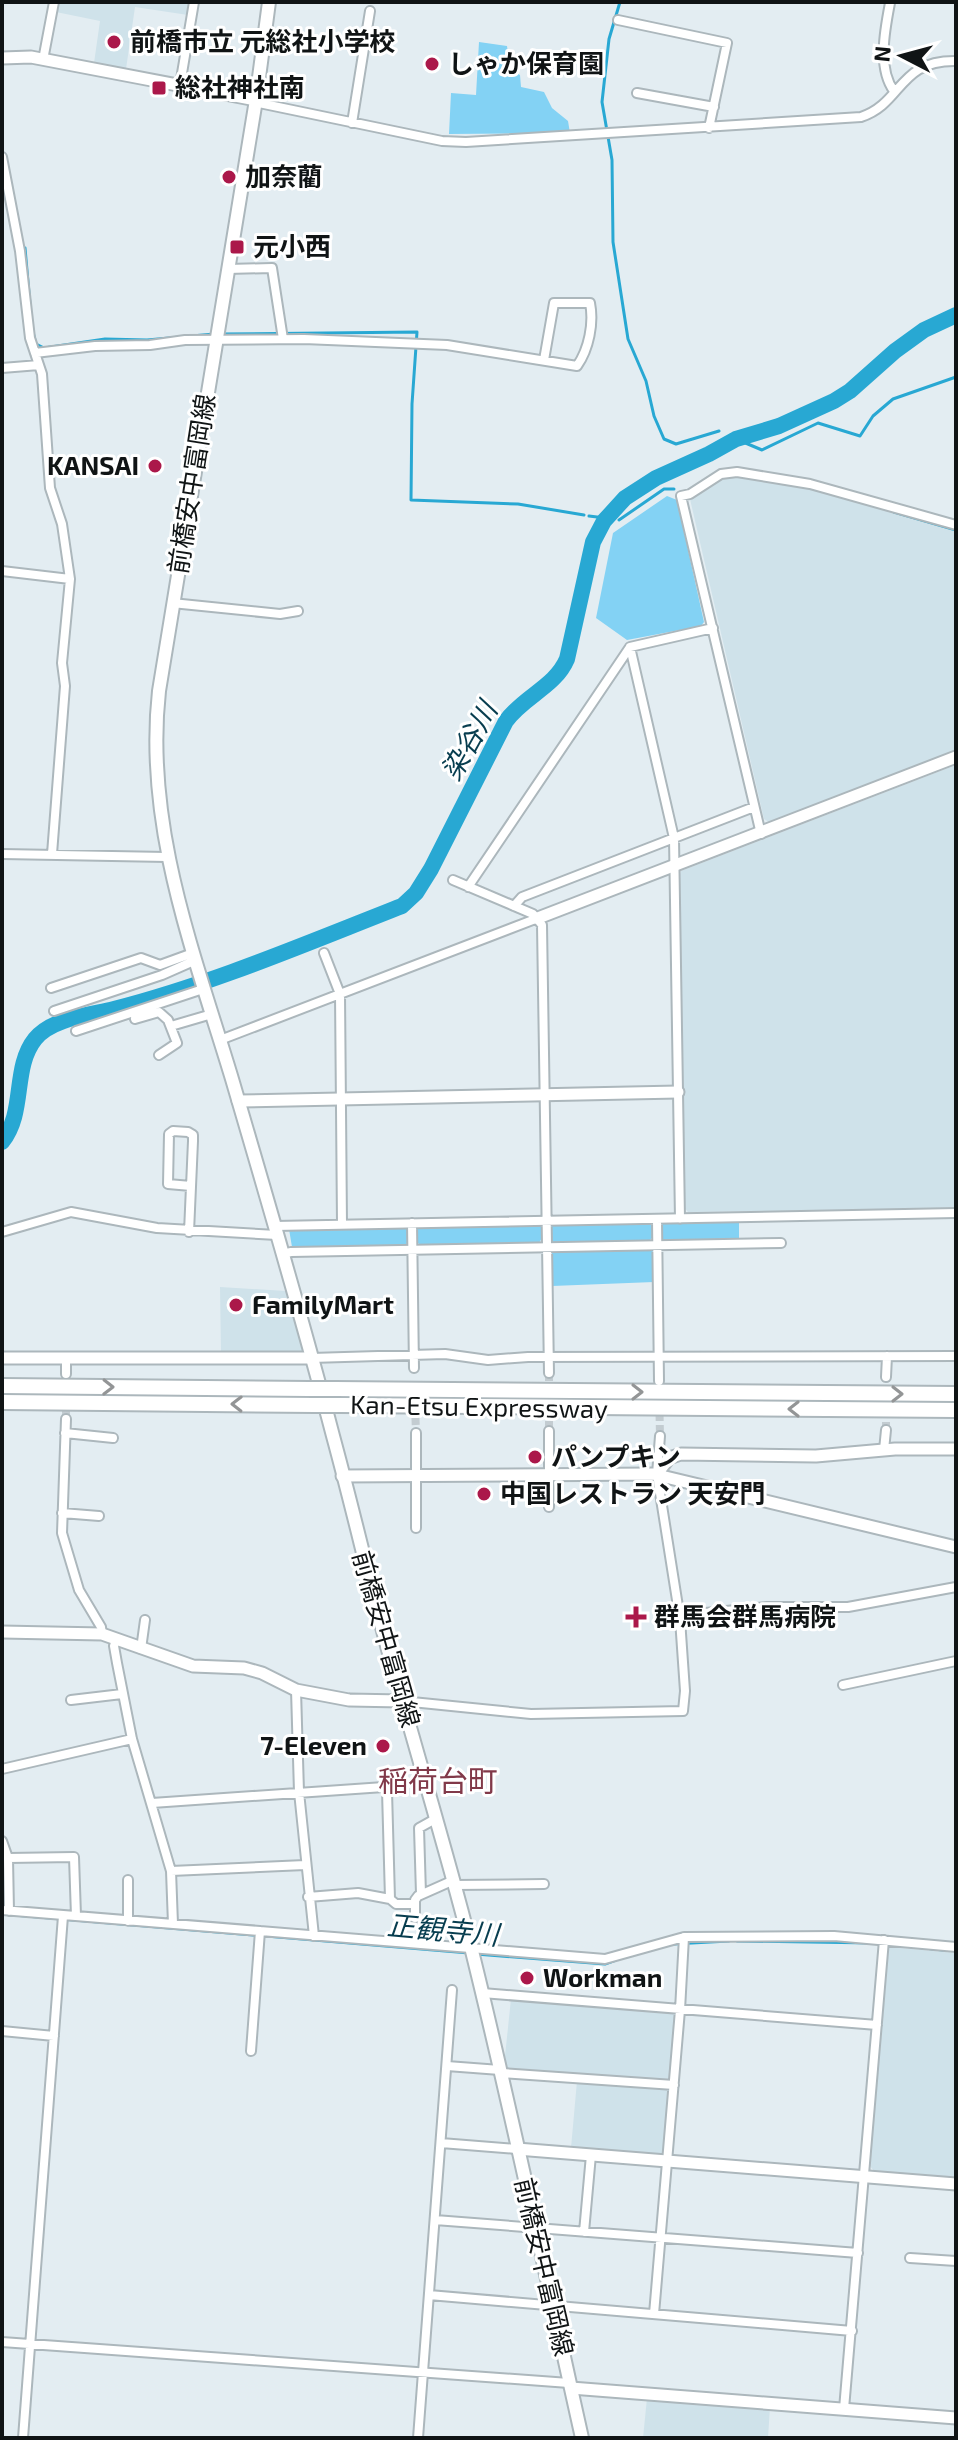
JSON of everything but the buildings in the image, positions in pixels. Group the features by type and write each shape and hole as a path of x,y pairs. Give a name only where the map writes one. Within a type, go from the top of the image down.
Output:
{"highway":[{"name":"Kan-Etsu Expressway","path":"2,1386 956,1394"},
{"name":"Kan-Etsu Expressway","path":"2,1402 956,1410"}],"main road":[{"name":"前橋安中富岡線","path":"269,2 256,100 159,691 157,791 167,857 276,1230 471,1948 582,2438"}],"street":[{"path":"43,60 54,2"},
{"path":"180,85 194,2"},
{"path":"890,3 884,54 894,91"},
{"path":"352,123 370,11"},
{"path":"618,20 727,43 709,128"},
{"path":"2,58 43,60 256,100 442,141 466,142 861,117 879,108 907,77 924,66 956,61"},
{"path":"637,93 714,107"},
{"path":"2,157 20,251 30,338 42,374 50,488 62,524 70,579 62,663 65,686 52,854"},
{"path":"227,269 272,268 283,339"},
{"path":"35,353 95,346 283,339 447,345 577,366 589,340 590,303 554,303 544,360"},
{"path":"2,368 39,365"},
{"path":"761,834 681,496 690,494 721,474 737,472 796,480 956,525"},
{"path":"2,571 70,579"},
{"path":"172,603 280,614 298,611"},
{"path":"468,887 630,647 713,628"},
{"path":"630,647 674,838 680,1219"},
{"path":"220,1040 956,757"},
{"path":"514,906 522,897 754,807"},
{"path":"2,854 167,857"},
{"path":"453,880 538,918 542,925 549,1373"},
{"path":"324,953 340,994 342,1224"},
{"path":"51,988 141,958 162,965 196,959"},
{"path":"54,1011 162,975 196,959"},
{"path":"76,1031 203,987"},
{"path":"135,1019 159,1012 171,1026 177,1043 159,1055"},
{"path":"171,1026 212,1014"},
{"path":"238,1101 678,1092"},
{"path":"189,1232 191,1186 193,1135 173,1131 169,1134 168,1185 191,1186"},
{"path":"2,1232 71,1212 189,1232 276,1230 342,1224 956,1213"},
{"path":"657,1220 659,1381"},
{"path":"412,1223 414,1368"},
{"path":"282,1254 781,1243"},
{"path":"2,1358 311,1358 445,1354 488,1360 548,1357 956,1356"},
{"path":"886,1377 887,1356"},
{"path":"66,1358 66,1374"},
{"path":"66,1419 62,1533 79,1590 102,1634"},
{"path":"884,1450 886,1430"},
{"path":"549,1431 549,1507"},
{"path":"65,1433 113,1438"},
{"path":"416,1433 416,1528"},
{"path":"2,1632 102,1634 193,1666 240,1667 262,1673 296,1690 349,1700 402,1701 531,1714 683,1711 685,1691 680,1619 657,1474 660,1436"},
{"path":"657,1474 669,1458 681,1454 816,1456 884,1450 956,1449"},
{"path":"342,1476 657,1474 956,1547"},
{"path":"62,1513 99,1516"},
{"path":"680,1619 695,1614 767,1607 848,1607 956,1587"},
{"path":"141,1649 145,1620"},
{"path":"116,1639 114,1646 132,1739 171,1871 173,1924"},
{"path":"843,1685 956,1661"},
{"path":"296,1690 299,1792 314,1936"},
{"path":"71,1700 122,1694"},
{"path":"2,1769 132,1739"},
{"path":"152,1803 384,1787 390,1899"},
{"path":"421,1894 419,1828 437,1818"},
{"path":"2,1841 8,1858 5,1910 605,1959 684,1937 834,1936 956,1947"},
{"path":"8,1858 74,1857 76,1916"},
{"path":"171,1871 305,1865"},
{"path":"128,1880 128,1921"},
{"path":"415,1918 415,1900 421,1894 454,1883 544,1884"},
{"path":"308,1897 358,1893 390,1899 396,1904 415,1904"},
{"path":"23,2438 63,1916"},
{"path":"251,2051 260,1931"},
{"path":"654,2314 684,1937"},
{"path":"844,2409 884,1940"},
{"path":"418,2438 452,1990"},
{"path":"482,1993 877,2025"},
{"path":"2,2031 54,2036"},
{"path":"447,2066 674,2085"},
{"path":"441,2143 956,2184"},
{"path":"584,2232 591,2155"},
{"path":"435,2220 858,2253"},
{"path":"910,2258 956,2261"},
{"path":"429,2295 852,2331"},
{"path":"2,2342 423,2373 956,2418"}],"shaded area":[{"name":"前橋市立 元総社小学校","path":"58,2 191,2 188,15 135,7 126,69 94,63 100,21 56,12"},
{"path":"479,42 507,46 510,69 520,75 521,87 544,92 552,108 568,121 570,133 449,134 451,93 476,95"},
{"path":"730,476 814,489 956,531 956,750 769,822 764,819 690,499 717,480"},
{"path":"667,496 677,500 704,622 701,626 627,640 596,618 613,533"},
{"path":"956,765 956,1209 688,1212 684,1207 681,871"},
{"path":"739,1220 739,1239 664,1240 660,1237 660,1226 664,1223"},
{"path":"649,1223 652,1238 649,1241 555,1243 551,1240 550,1228 554,1224"},
{"path":"405,1227 408,1243 404,1245 292,1247 289,1229"},
{"path":"419,1227 542,1227 539,1243 420,1245 417,1242 416,1230"},
{"path":"650,1248 653,1252 654,1282 552,1286 554,1250"},
{"path":"220,1287 286,1291 303,1352 221,1353"},
{"path":"889,1947 956,1953 956,2178 874,2171 870,2166"},
{"path":"511,1999 678,2013 672,2081 507,2069 505,2056"},
{"path":"577,2081 671,2088 665,2155 571,2148"},
{"path":"647,2398 770,2407 768,2438 643,2438"}],"waterway":[{"path":"620,2 609,39 602,102 612,160 613,242 628,339 646,381 654,416 664,439 676,444 719,431"},
{"path":"25,248 31,316"},
{"name":"染谷川","path":"2,1142 14,1117 28,1051 35,1039 51,1026 151,999 223,975 402,906 416,893 431,869 506,721 562,669 567,659 593,542 604,521 625,498 656,478 736,439 779,426 834,401 924,330 956,315"},
{"path":"33,332 36,344 44,348 105,339 147,340 214,334"},
{"path":"221,334 417,332 412,404 411,500 518,504 584,515"},
{"path":"736,439 762,450 818,423 860,436 873,416 893,399 956,377"},
{"path":"619,520 664,489 674,489"},
{"path":"894,512 956,530"},
{"path":"589,516 613,519"},
{"name":"正観寺川","path":"2,1914 469,1953"},
{"name":"正観寺川","path":"673,1944 729,1941"},
{"name":"正観寺川","path":"737,1941 873,1943"},
{"name":"正観寺川","path":"895,1945 943,1950"},
{"name":"正観寺川","path":"476,1954 605,1964 616,1960"}],"tunnel":[{"path":"549,1373 549,1431"},
{"path":"66,1374 66,1419"},
{"path":"886,1377 886,1430"},
{"path":"659,1389 660,1436"},
{"path":"415,1405 416,1433"}],"place":[{"name":"前橋市立 元総社小学校","path":"114,42"},
{"name":"しゃか保育園","path":"432,64"},
{"name":"総社神社南","path":"159,88"},
{"name":"加奈藺","path":"229,177"},
{"name":"元小西","path":"237,247"},
{"name":"KANSAI","path":"155,466"},
{"name":"FamilyMart","path":"236,1305"},
{"name":"パンプキン","path":"535,1457"},
{"name":"中国レストラン 天安門","path":"484,1494"},
{"name":"群馬会群馬病院","path":"636,1617"},
{"name":"7-Eleven","path":"383,1746"},
{"name":"Workman","path":"527,1978"}],"district":[{"name":"稲荷台町","path":"438,1782"}]}
